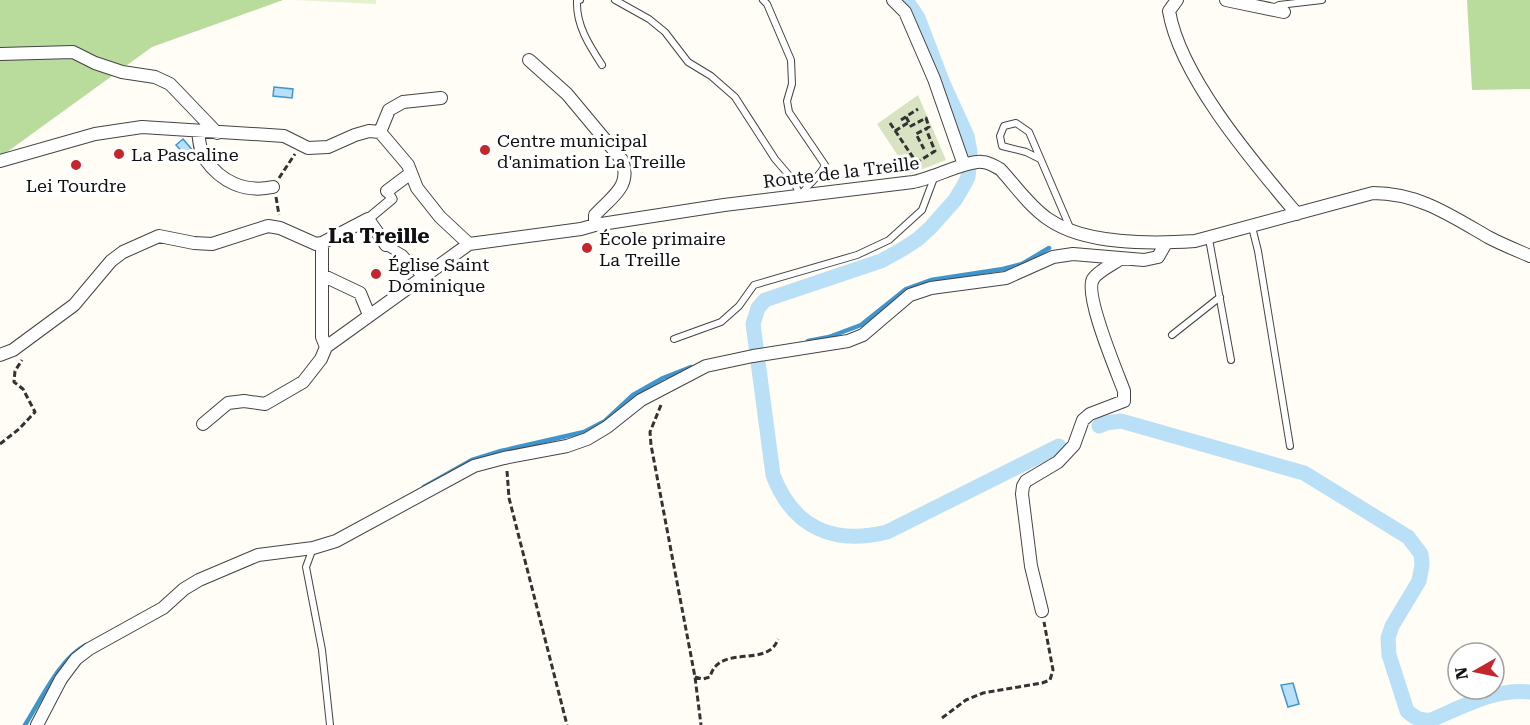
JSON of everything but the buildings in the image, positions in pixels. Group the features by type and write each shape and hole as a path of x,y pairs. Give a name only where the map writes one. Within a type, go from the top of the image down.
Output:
{"street":[{"path":"893,0 905,12 967,164 992,164 1000,169 1041,214 1073,233 1118,240 1166,243 1209,239 1373,193 1402,195 1422,201 1530,256"},
{"path":"1177,0 1169,11 1172,30 1199,83 1239,142 1297,214"},
{"path":"1226,0 1284,12"},
{"path":"0,54 73,52 95,63 122,72 155,77 170,84 217,133"},
{"path":"529,60 567,94 622,160 626,171 624,180 619,191 595,215 595,225"},
{"path":"380,132 389,110 403,102 441,98"},
{"path":"0,161 95,134 142,127 284,136 308,148 328,147 355,135 369,131 380,132 408,165 417,188 440,217 469,244 326,347 321,359 303,382 265,404 244,401 228,403 203,424"},
{"path":"198,131 199,145 204,159 227,180 241,187 258,190 273,188"},
{"name":"Route de la Treille","path":"469,244 581,229 724,205 913,182 934,177 967,164"},
{"path":"0,355 13,351 74,305 111,261 123,252 159,236 212,244 268,226 280,228 316,244 322,243 368,219 411,173"},
{"path":"368,219 386,245 403,255 423,278"},
{"path":"322,243 322,337 326,347"},
{"path":"37,725 62,679 76,659 89,649 163,608 184,589 199,580 258,555 314,548 336,541 474,466 567,446 587,439 607,427 641,400 706,366 848,341 863,335 910,296 931,288 1006,278 1053,257 1073,254 1144,260 1158,257 1166,243"},
{"path":"1042,611 1031,566 1023,486 1031,476 1058,462 1074,445 1083,420 1090,414 1120,404 1125,398 1096,314 1092,282 1094,277 1120,259"},
{"path":"322,275 360,293 369,315"}],"lane":[{"path":"580,0 577,15 588,44 602,65"},
{"path":"615,0 649,19 665,32 688,62 711,76 735,97 801,195"},
{"path":"763,0 768,4 791,60 792,84 787,100 789,112 825,165 822,173 808,183 801,195"},
{"path":"1270,9 1279,5 1322,0"},
{"path":"1040,159 1026,152 1002,146 1000,136 1004,126 1016,123 1029,132 1073,233"},
{"path":"674,339 721,322 739,306 754,285 857,255 889,240 922,210 934,177"},
{"path":"1252,227 1258,251 1290,446"},
{"path":"1209,239 1231,360"},
{"path":"1172,335 1220,297"},
{"path":"314,548 306,567 322,650 330,725"}],"path":[{"path":"901,120 918,109"},
{"path":"906,117 911,126 926,118 929,128 916,134 924,149"},
{"path":"896,131 909,122"},
{"path":"890,123 916,162"},
{"path":"907,169 934,151 926,129"},
{"path":"280,228 273,188 301,145"},
{"path":"0,444 24,425 35,412 23,389 14,382 15,371 25,355"},
{"path":"664,401 650,432 651,445 695,677 701,725"},
{"path":"504,458 509,498 567,725"},
{"path":"942,718 966,700 983,693 1050,680 1053,670 1052,655 1042,611"},
{"path":"695,677 703,679 710,677 712,669 723,660 766,653 775,647 778,639"}],"green space":[{"path":"0,0 283,0 152,47 0,157"},
{"path":"295,0 376,0 376,4"},
{"path":"1467,0 1530,0 1530,89 1472,90"},
{"path":"918,95 946,160 910,174 877,124"}],"water":[{"path":"274,87 293,89 292,98 273,96"},
{"path":"183,139 194,152 188,158 176,145"},
{"path":"1293,683 1299,704 1288,707 1281,685"}],"waterway":[{"path":"906,0 918,18 942,81 967,136 970,152 968,177 955,200 931,227 901,250 881,261 765,300 758,308 753,324 773,475 781,493 804,520 833,534 868,535 887,532 1059,446"},
{"path":"808,341 829,337 861,325 906,289 931,280 1022,264 1049,248"},
{"path":"424,487 472,460 584,432 605,421 633,395 663,378 691,367"},
{"path":"1099,426 1121,421 1304,473 1408,537 1421,554 1422,565 1419,581 1392,626 1388,638 1389,655 1407,711 1415,717 1431,720 1491,696 1530,692"},
{"path":"25,725 59,669 86,645"}],"place":[{"name":"Centre municipal d'animation La Treille","path":"485,150"},
{"name":"La Pascaline","path":"119,154"},
{"name":"Lei Tourdre","path":"76,165"},
{"name":"École primaire La Treille","path":"587,248"},
{"name":"Église Saint Dominique","path":"376,274"}],"district":[{"name":"La Treille","path":"379,236"}]}
